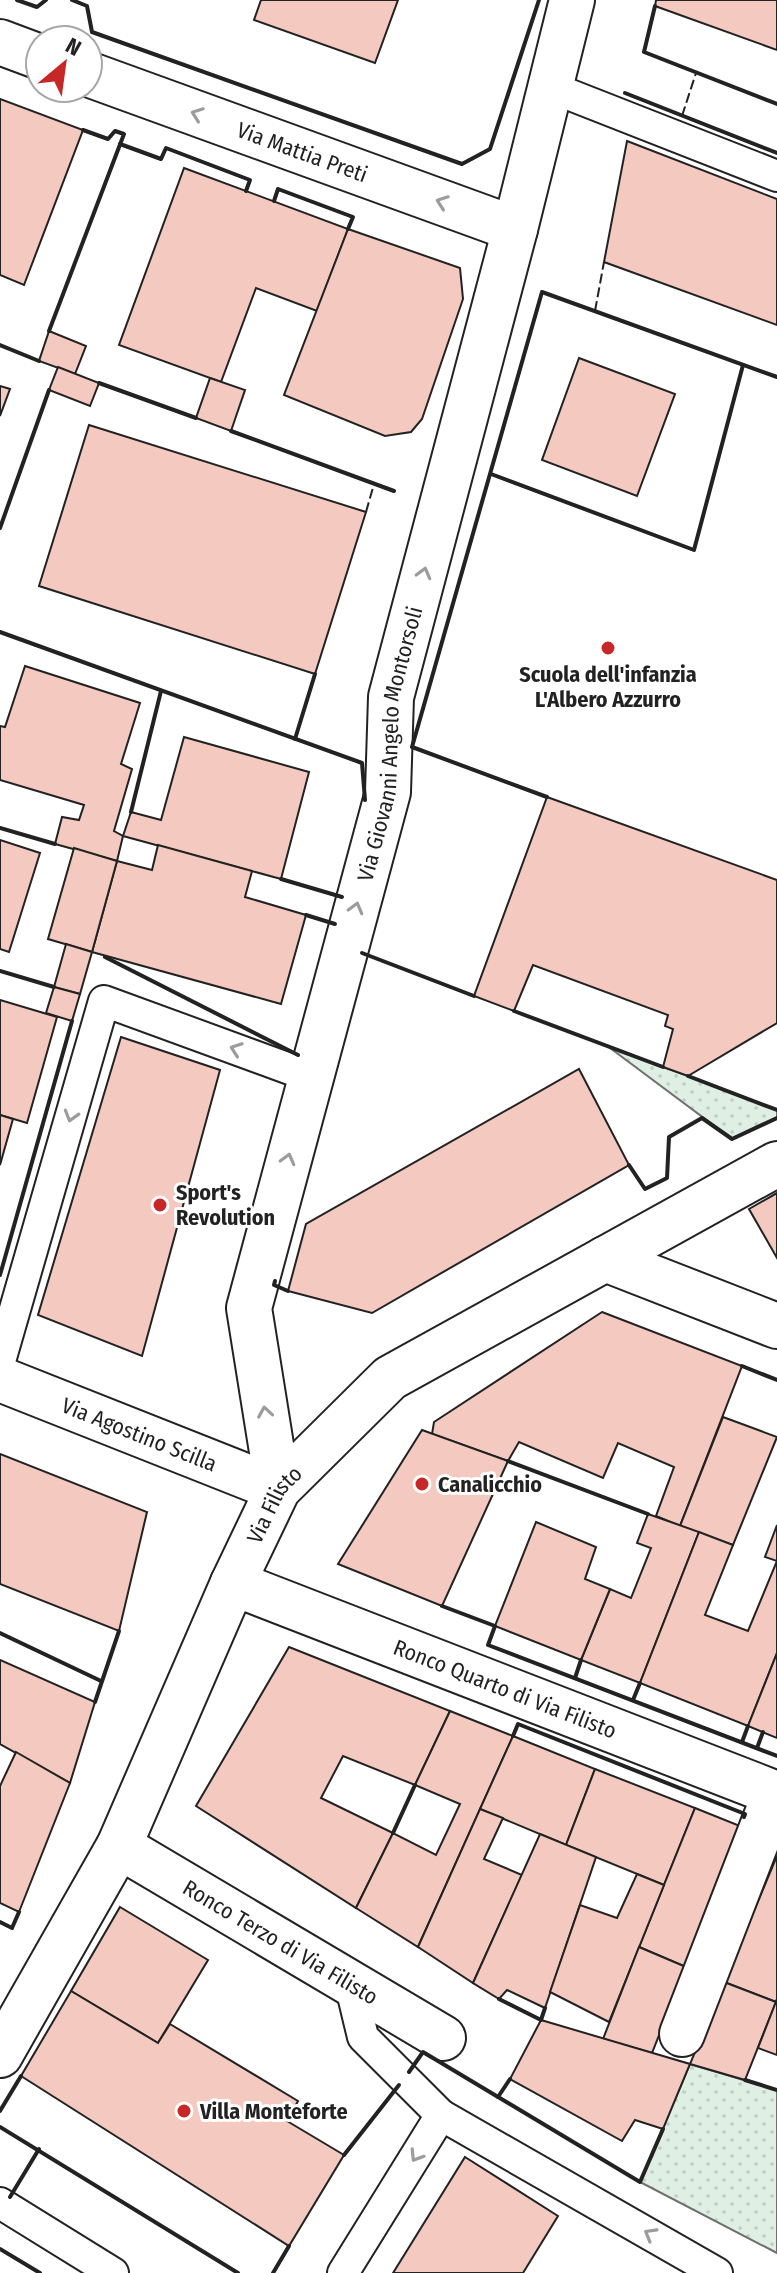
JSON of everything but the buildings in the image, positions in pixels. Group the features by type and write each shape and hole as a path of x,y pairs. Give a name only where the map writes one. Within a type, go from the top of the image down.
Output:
{"street":[{"name":"Via Giovanni Angelo Montorsoli","path":"278,1489 249,1308 309,1076 388,792 391,697 572,0"},
{"path":"0,42 24,51"},
{"name":"Via Mattia Preti","path":"104,80 515,229"},
{"name":"Via Filisto","path":"0,2055 119,1846 233,1583 278,1489 390,1378 777,1164"},
{"path":"605,1259 777,1326"},
{"name":"Via Agostino Scilla","path":"0,1379 278,1489"},
{"name":"Ronco Quarto di Via Filisto","path":"233,1583 776,1794"},
{"path":"682,2034 776,1794"},
{"name":"Ronco Terzo di Via Filisto","path":"119,1846 443,2038"}],"lane":[{"path":"550,87 777,176"},
{"path":"0,1361 104,1001 309,1076"},
{"path":"350,1983 363,2037 441,2115 717,2273"},
{"path":"343,2273 441,2115"},
{"path":"0,2203 113,2273"}],"green space":[{"path":"606,1045 777,1110 777,1118 732,1139"},
{"path":"690,2064 777,2090 777,2253 640,2182"}],"fence":[{"path":"682,116 696,73"},
{"path":"595,311 604,262"},
{"path":"366,512 374,484"}],"wall":[{"path":"17,0 37,7 46,0"},
{"path":"72,0 87,6 92,32 462,164 490,149 539,0"},
{"path":"655,6 644,52 777,104"},
{"path":"625,93 777,153"},
{"path":"49,331 124,134 115,131 108,139 83,130"},
{"path":"120,144 161,159 166,148 250,180 246,191"},
{"path":"274,201 278,189 353,217 348,229"},
{"path":"547,797 412,747 542,292 777,377"},
{"path":"0,345 39,361"},
{"path":"491,474 694,550 743,365"},
{"path":"99,383 196,418"},
{"path":"0,528 49,390"},
{"path":"231,431 394,491"},
{"path":"0,632 362,763 365,800"},
{"path":"295,739 315,674"},
{"path":"131,812 161,691"},
{"path":"0,828 55,844"},
{"path":"281,879 342,897"},
{"path":"306,915 335,924"},
{"path":"362,953 474,996"},
{"path":"105,957 298,1055"},
{"path":"0,971 54,987"},
{"path":"514,1011 663,1067"},
{"path":"0,1275 72,1021"},
{"path":"688,1076 777,1110"},
{"path":"629,1165 645,1189 667,1178 669,1137 702,1118 732,1139 777,1118"},
{"path":"275,1281 274,1285 288,1291"},
{"path":"742,1366 777,1380"},
{"path":"508,1461 648,1514"},
{"path":"442,1606 495,1626 488,1645 777,1756"},
{"path":"95,1702 119,1631"},
{"path":"0,1633 101,1681"},
{"path":"575,1678 581,1660"},
{"path":"633,1700 640,1683"},
{"path":"513,1736 518,1724 745,1814 744,1817"},
{"path":"742,1742 748,1726"},
{"path":"757,1748 763,1732"},
{"path":"393,1833 415,1785"},
{"path":"0,1922 12,1928 19,1912"},
{"path":"499,1999 541,2020 545,2008"},
{"path":"409,2072 423,2052 640,2182 663,2129"},
{"path":"0,2111 21,2076"},
{"path":"498,2097 510,2079"},
{"path":"745,2080 777,2090"},
{"path":"344,2155 399,2085"},
{"path":"0,2127 238,2273"},
{"path":"10,2197 39,2149"},
{"path":"273,2273 289,2246"},
{"path":"0,2249 40,2273"}],"place":[{"name":"Scuola dell'infanzia L'Albero Azzurro","path":"608,648"},
{"name":"Sport's Revolution","path":"160,1205"},
{"name":"Canalicchio","path":"422,1484"},
{"name":"Villa Monteforte","path":"184,2111"}]}
